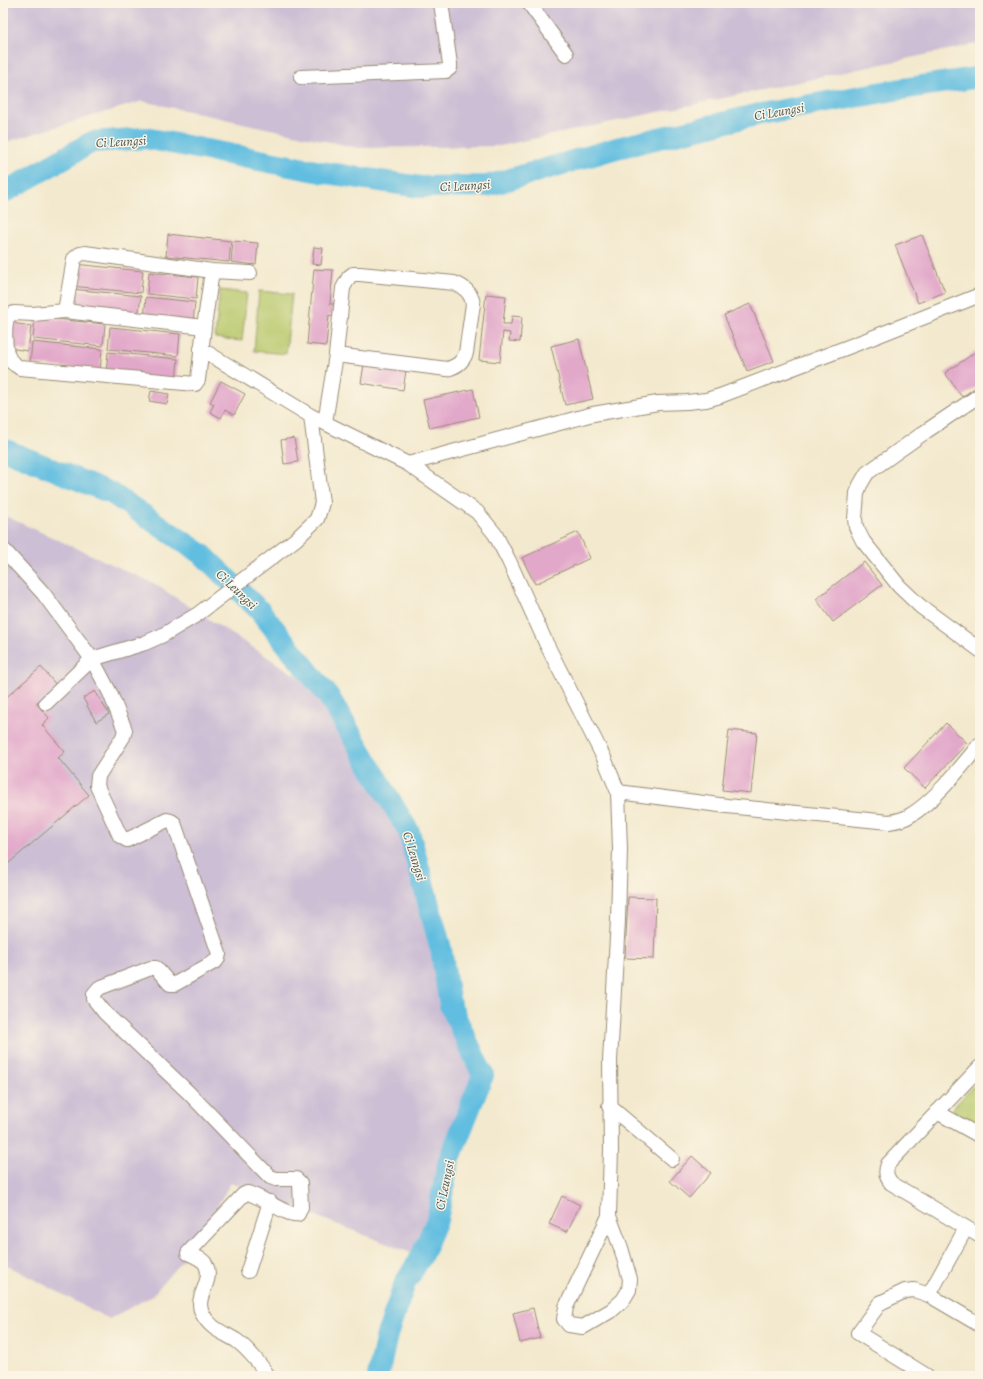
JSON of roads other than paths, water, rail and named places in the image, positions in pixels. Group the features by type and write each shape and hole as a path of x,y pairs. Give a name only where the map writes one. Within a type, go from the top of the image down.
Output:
{"street":[{"path":"301,77 446,71 450,68 450,64 441,3"},
{"path":"529,3 566,54"},
{"path":"65,310 74,259 80,254 85,253 212,271 250,273"},
{"path":"204,327 65,310 33,314 14,313 8,316 6,321 6,352 10,361 20,368 113,375 194,384 197,383 212,271"},
{"path":"325,422 336,355 344,288 349,277 353,274 454,283 462,286 472,297 473,304 466,353 463,360 456,366 447,370 336,355"},
{"path":"408,464 593,414 658,403 706,400 720,396 847,348 980,295"},
{"path":"201,349 311,416 408,464 477,512 495,534 509,561 546,643 604,758 618,792 620,850 618,920 610,1061 611,1150 609,1216 621,1248 630,1279 629,1290 623,1300 612,1310 582,1327 569,1325 564,1318 566,1307 609,1216"},
{"path":"980,395 868,473 860,485 857,493 855,518 856,527 863,541 899,586 920,606 980,650"},
{"path":"46,703 92,659 145,643 163,635 198,614 296,539 317,519 322,503 311,416"},
{"path":"3,549 43,593 92,659 110,693 125,730 123,737 98,776 97,786 120,836 122,838 130,839 167,820 174,823 219,956 216,961 175,984 170,984 156,968 151,968 99,988 94,994 94,999 105,1013 189,1093 270,1177 276,1179 296,1179 300,1183 300,1207 298,1214 292,1214 251,1193 245,1194 188,1253 206,1265 208,1275 206,1286 200,1298 200,1305 207,1321 222,1334 237,1341 245,1348 268,1376"},
{"path":"618,792 812,815 889,822 901,820 909,816 930,800 980,744"},
{"path":"980,1067 974,1082 937,1112 888,1164 885,1171 887,1178 891,1183 980,1236"},
{"path":"610,1106 672,1159"},
{"path":"937,1112 980,1136"},
{"path":"248,1271 270,1202"},
{"path":"929,1295 966,1228"},
{"path":"926,1376 858,1333 880,1303 904,1291 914,1290 929,1295 980,1325"}],"waterway":[{"name":"Ci Leungsi","path":"3,193 92,142 145,138 321,172 420,187 487,186 617,148 760,114 889,91 980,77"},
{"name":"Ci Leungsi","path":"3,449 111,493 203,555 260,611 329,697 409,832 441,949 450,1005 483,1075 448,1163 437,1220 421,1257 405,1283 387,1335 378,1376"}]}
